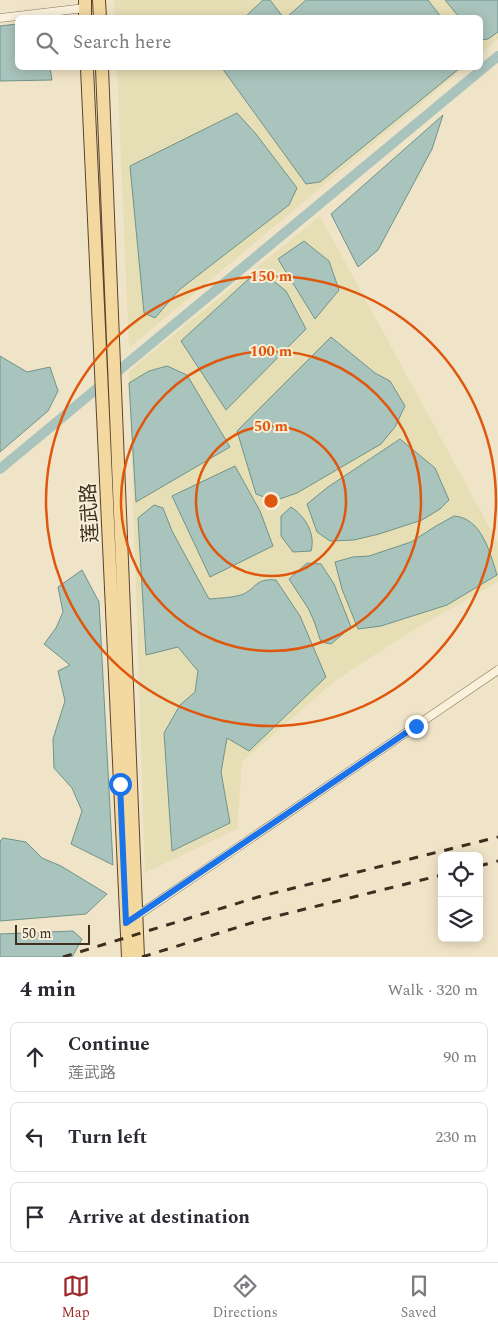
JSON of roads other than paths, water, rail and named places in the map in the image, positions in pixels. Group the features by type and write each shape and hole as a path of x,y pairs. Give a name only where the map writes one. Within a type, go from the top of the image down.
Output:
{"main road":[{"path":"99,0 100,15"},
{"name":"莲武路","path":"88,70 131,920 138,957"},
{"name":"莲武路","path":"102,70 131,920 128,957"}],"street":[{"path":"28,15 85,9"},
{"path":"0,18 15,16"},
{"path":"131,920 498,670"}],"water":[{"path":"263,0 270,0 281,15 247,15"},
{"path":"306,0 428,0 439,15 289,15"},
{"path":"445,0 498,0 498,32 488,39 483,40 483,15 457,15"},
{"path":"15,24 15,70 50,70 52,80 0,81 0,26"},
{"path":"223,70 458,70 320,182 306,184"},
{"path":"237,113 256,134 297,188 289,205 179,290 155,318 144,313 130,166"},
{"path":"443,115 432,149 378,250 358,267 331,214"},
{"path":"304,241 329,261 339,290 315,319 278,259"},
{"path":"265,274 286,291 306,329 226,410 181,341 253,275"},
{"path":"331,337 375,373 390,381 405,406 395,427 381,444 297,493 274,501 256,494 237,431"},
{"path":"0,356 27,372 50,367 58,391 48,411 0,452"},
{"path":"167,366 187,375 230,447 136,502 129,383 149,371"},
{"path":"400,439 435,468 449,500 440,509 422,520 379,534 354,540 330,541 317,532 307,504 328,487"},
{"path":"235,466 260,511 273,546 210,577 172,496"},
{"path":"154,505 163,508 172,531 209,599 241,595 259,582 276,580 300,616 326,677 249,751 227,738 221,772 230,823 172,851 164,733 180,705 195,692 198,671 178,647 146,655 138,518"},
{"path":"291,507 305,520 311,532 311,551 293,552 281,536 281,516"},
{"path":"454,516 464,518 478,530 488,547 497,575 447,605 381,626 358,629 342,589 335,562 353,557 369,556 411,542"},
{"path":"307,563 321,564 334,584 351,627 331,644 321,642 308,608 289,579"},
{"path":"82,570 99,602 113,865 71,844 82,811 72,788 54,768 53,739 65,701 58,671 70,665 44,644 56,628 63,612 58,587"},
{"path":"3,838 26,842 42,858 61,866 107,894 86,914 0,921 0,841"},
{"path":"73,931 82,939 72,957 0,957 0,934"}],"waterway":[{"path":"483,68 498,56"},
{"path":"0,469 481,70"}],"railway":[{"path":"63,957 258,897 498,837"},
{"path":"483,865 498,861"},
{"path":"142,957 261,920 438,876"}]}
